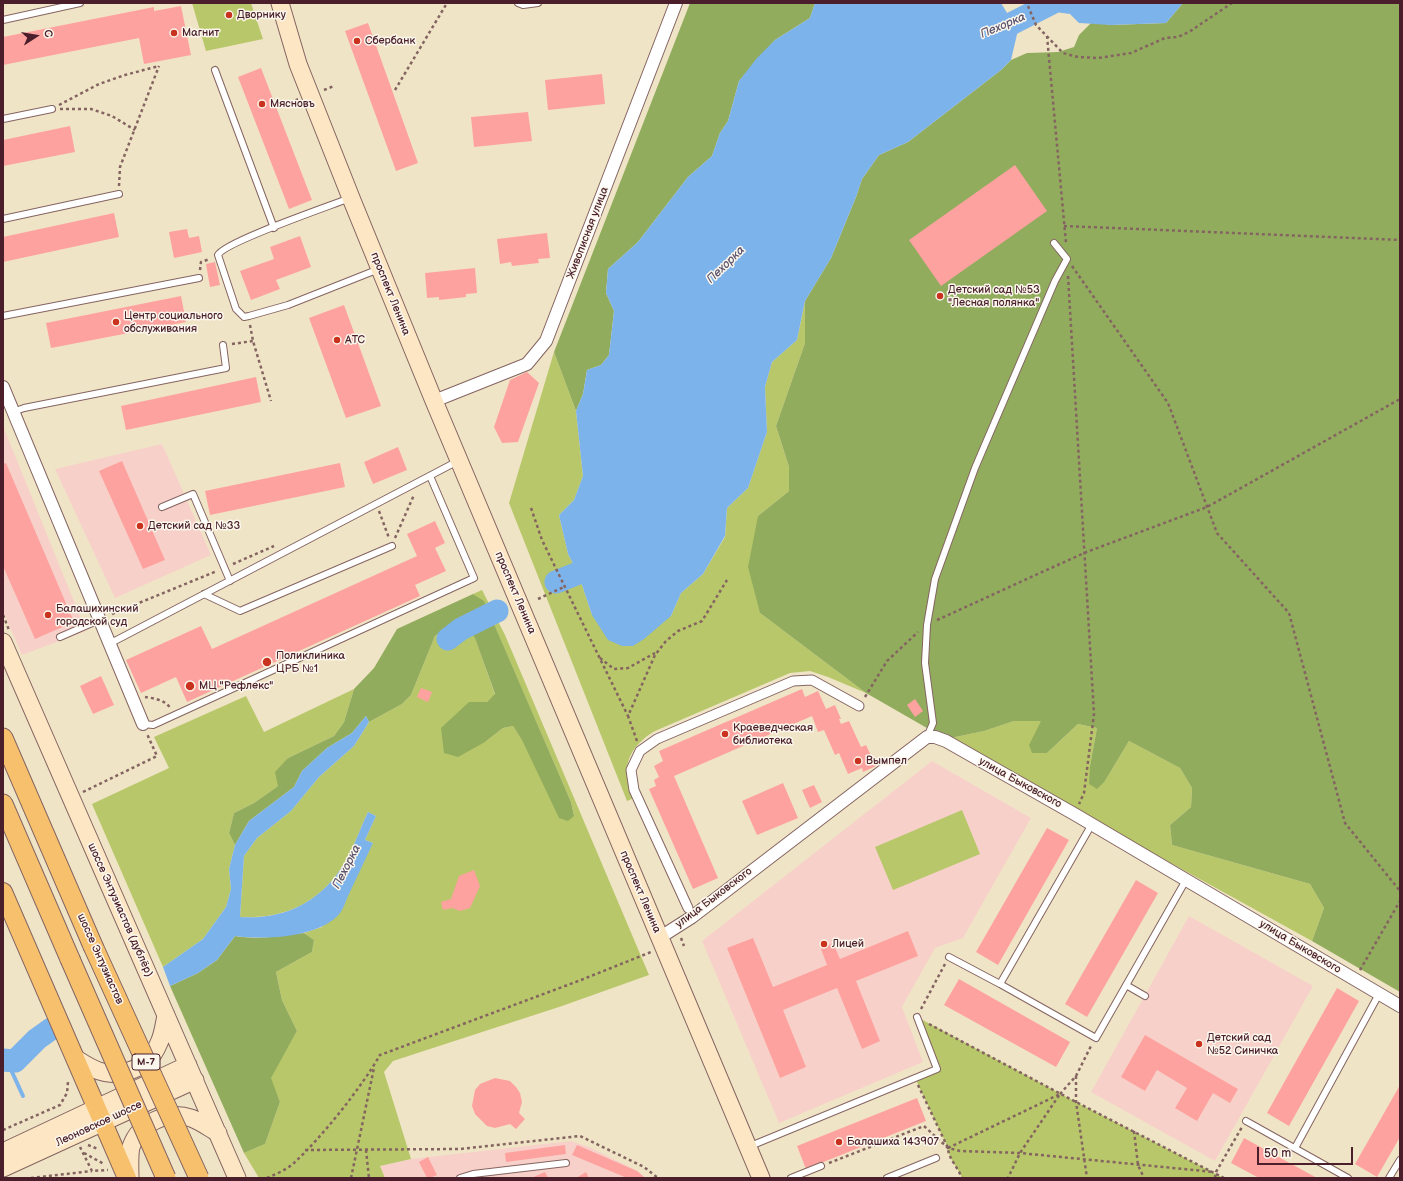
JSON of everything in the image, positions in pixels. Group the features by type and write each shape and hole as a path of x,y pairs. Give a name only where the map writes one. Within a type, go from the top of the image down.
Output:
{"highway":[{"name":"шоссе Энтузиастов","path":"3,738 93,946 199,1178"},
{"name":"М-7","path":"3,804 166,1178"}],"main road":[{"name":"проспект Ленина","path":"280,3 298,64 434,401 761,1178"},
{"name":"шоссе Энтузиастов (дублёр)","path":"3,642 237,1178"},
{"path":"3,892 100,1115 124,1175"},
{"path":"75,1058 101,1072 117,1074 134,1069 148,1060 154,1053 161,1038 166,1015"},
{"name":"Леоновское шоссе","path":"3,1168 100,1115 192,1072"},
{"name":"Леоновское шоссе","path":"3,1152 100,1115"},
{"path":"124,1175 134,1141 144,1128 158,1119 174,1116 187,1117 198,1121 218,1133"}],"street":[{"name":"Живописная улица","path":"434,401 527,364 546,341 676,3"},
{"path":"3,387 143,724"},
{"path":"688,908 634,790 631,770 640,751 656,739 793,681 812,680 859,706"},
{"name":"улица Быковского","path":"659,938 692,916 927,737 941,739 1092,824 1400,1006"}],"lane":[{"path":"3,20 80,3"},
{"path":"518,3 523,5 538,3"},
{"path":"215,70 274,228"},
{"path":"3,119 52,109"},
{"path":"3,219 119,194"},
{"path":"351,198 241,240 220,251 218,255 236,309 244,317 249,316 288,305 380,269"},
{"path":"927,737 933,723 924,663 927,625 935,579 975,468 1054,281 1067,259 1054,243"},
{"path":"3,316 198,278"},
{"path":"13,412 226,368 223,345"},
{"path":"109,644 459,461"},
{"path":"143,724 153,725 174,716 474,578 430,476"},
{"path":"162,507 194,494 230,581"},
{"path":"204,594 240,611 392,546"},
{"path":"60,637 99,620"},
{"path":"1000,984 1092,824"},
{"path":"949,956 1096,1038 1186,880"},
{"path":"1126,985 1145,996"},
{"path":"1295,1148 1379,994"},
{"path":"748,1147 937,1069 917,1017"},
{"path":"1246,1120 1348,1178"},
{"path":"887,1178 936,1158"},
{"path":"1390,1178 1400,1160"},
{"path":"460,1178 473,1174 566,1163"},
{"path":"791,1178 822,1166"}],"path":[{"path":"395,90 447,3"},
{"path":"1028,6 1036,25 1063,53 1078,57 1098,58 1131,53 1165,38 1178,37 1189,32 1232,3"},
{"path":"1046,36 1067,259 1094,714 1084,793 1076,815"},
{"path":"52,109 99,84 124,75 159,66 120,167 119,194"},
{"path":"52,109 91,109 112,116 134,130"},
{"path":"1064,226 1400,240"},
{"path":"198,278 201,262 218,255"},
{"path":"1067,259 1168,403 1217,533 1289,613 1345,824 1400,891"},
{"path":"249,316 253,341 271,401"},
{"path":"223,345 253,341"},
{"path":"859,706 887,661 927,625 1084,553 1207,507 1400,400"},
{"path":"392,546 420,481"},
{"path":"376,504 392,546"},
{"path":"531,508 542,540 628,716 640,751"},
{"path":"112,614 224,568 280,543"},
{"path":"628,716 657,652 666,641 678,631 702,621 727,580"},
{"path":"538,599 564,587"},
{"path":"599,658 614,669 628,668 657,652"},
{"path":"132,700 145,697 156,699 168,704 174,716"},
{"path":"81,793 157,756 143,724"},
{"path":"1355,980 1400,901"},
{"path":"680,937 684,946"},
{"path":"267,1178 280,1173 293,1163 331,1122 380,1055 581,980 644,954"},
{"path":"949,956 917,1017 1060,1094 1216,1172 1224,1178"},
{"path":"1008,1178 1020,1153 1060,1094 1076,1076 1096,1038"},
{"path":"351,1178 374,1065"},
{"path":"1076,1076 1076,1102 1087,1178"},
{"path":"915,1078 948,1148 948,1152 958,1168 962,1178"},
{"path":"948,1148 1060,1094"},
{"path":"3,1130 60,1105"},
{"path":"1216,1178 1216,1172 1246,1120"},
{"path":"822,1166 924,1126 948,1148 960,1151 1020,1153 1216,1172"},
{"path":"1134,1131 1138,1165 1144,1178"},
{"path":"305,1150 460,1149 580,1136 644,1167 658,1178"},
{"path":"77,1141 92,1171"},
{"path":"366,1150 369,1178"},
{"path":"83,1152 109,1166"},
{"path":"31,1178 92,1171 124,1175"}],"shaded area":[{"path":"3,426 86,631 22,655 3,611"},
{"name":"Детский сад №33","path":"162,444 211,555 115,598 55,469"},
{"name":"Лицей","path":"932,761 1031,818 963,938 935,948 902,1007 923,1062 779,1123 702,941"},
{"name":"Детский сад №52 Синичка","path":"1189,916 1313,986 1215,1161 1091,1092"},
{"path":"571,1141 589,1147 638,1171 646,1178 385,1178 380,1166 411,1159"}],"green space":[{"path":"192,3 251,3 263,39 206,51"},
{"path":"690,3 815,3 810,18 775,40 739,81 728,121 720,133 712,156 688,177 638,242 608,269 606,293 614,311 609,355 601,365 587,370 583,394 576,411 554,352"},
{"path":"1183,3 1400,3 1400,992 1312,941 1324,908 1310,884 1172,845 1170,825 1191,807 1192,788 1180,768 1129,741 1105,781 1097,789 1089,784 1090,766 1097,728 1078,724 1047,753 1032,753 1029,745 1041,721 1014,721 984,731 946,739 866,693 760,613 748,567 758,516 789,491 789,467 776,426 805,343 805,301 831,258 862,179 879,155 908,142 1001,70 1011,60 1027,53 1058,52 1074,47 1079,35 1092,22 1111,25 1166,23"},
{"path":"805,301 805,343 776,426 789,467 789,491 758,516 760,613 866,693 810,671 790,673 655,731 640,742 629,758 627,774 634,798 627,801 509,503 554,352 576,411 583,476 574,500 559,515 568,554 578,573 592,615 671,616 681,593 703,574 725,537 727,508 748,488 767,432 765,387 772,362 797,340"},
{"path":"482,590 505,635 649,975 562,1006 393,1061 384,1072 411,1159 380,1166 385,1178 259,1178 244,1153 265,1144 280,1102 270,1078 297,1031 282,1000 276,972 312,952 314,940 304,933 322,927 373,843 365,840 376,816 368,812 348,856 331,882 309,901 284,912 255,917 240,917 244,856 257,838 291,811 319,777 354,746 369,722 402,704 411,695 435,636 450,625 463,622 475,637 495,695 487,702 469,702 485,742 503,728 513,726 574,816 571,802 484,602 473,594"},
{"path":"473,594 484,601 571,802 574,816 568,821 559,818 522,740 513,726 503,728 485,742 458,757 444,753 441,728 469,702 487,702 495,694 475,638 463,622 450,625 435,636 411,695 402,704 369,722 366,716 352,733 327,748 302,771 294,787 249,821 235,845 229,833 234,813 254,803 278,786 275,772 288,758 334,736 344,722 354,689 374,668 397,629"},
{"path":"354,689 344,722 334,736 288,758 278,786 254,803 234,813 229,833 235,845 229,869 231,889 226,907 203,939 163,967 92,804 169,768 154,737 246,696 264,732"},
{"path":"1014,721 1042,721 1047,753 1078,724 1097,728 1090,766 1105,781 1129,741 1180,768 1192,788 1191,807 1170,825 1172,845 1310,884 1324,908 1312,941 946,739 984,731"},
{"path":"962,810 980,854 893,890 875,847"},
{"path":"304,933 314,940 312,952 276,972 282,1000 297,1031 271,1078 280,1102 265,1144 244,1153 170,986 198,973 217,960 235,936 261,938"},
{"path":"917,1017 1076,1102 1224,1178 962,1178 948,1152 948,1148 915,1078 937,1069"}],"water":[{"path":"815,3 1001,3 1007,13 1011,13 1025,7 1032,24 1018,30 1011,60 1001,70 908,142 879,155 862,179 831,258 805,301 797,340 772,362 765,387 767,432 748,488 727,508 725,536 703,574 681,593 671,616 644,639 633,646 622,646 608,640 592,615 578,573 568,554 559,515 574,500 583,476 576,411 583,394 587,370 601,365 609,355 614,311 606,293 608,269 638,242 688,177 712,156 720,133 728,121 739,81 757,58 775,40 810,18"},
{"path":"1033,3 1183,3 1166,23 1111,25 1079,23 1070,14 1055,12 1037,21 1030,5"},
{"path":"366,716 369,722 354,746 319,777 291,811 257,838 244,856 240,917 270,916 284,912 309,901 331,882 348,856 368,812 376,816 365,840 373,843 340,913 331,921 319,928 306,932 261,938 235,936 217,960 198,973 170,986 163,967 203,939 226,907 231,889 229,869 235,845 249,821 294,787 302,771 327,748 352,733"}],"building":[{"path":"181,6 191,55 144,64 139,38 3,65 3,37 154,7 154,11"},
{"path":"368,23 418,163 396,171 345,31"},
{"path":"261,68 312,200 289,209 238,77"},
{"path":"602,74 605,104 548,110 545,80"},
{"path":"528,112 532,141 474,147 471,117"},
{"path":"70,126 75,152 3,166 3,140"},
{"path":"1015,165 1047,211 941,286 909,240"},
{"path":"114,213 119,237 3,262 3,237"},
{"path":"187,229 189,238 199,236 202,252 174,258 169,232"},
{"path":"547,233 550,258 538,259 539,263 512,266 511,262 500,264 497,239"},
{"path":"300,236 311,267 276,280 280,289 251,300 240,271 274,259 270,247"},
{"path":"215,262 220,285 210,287 206,264"},
{"path":"475,268 477,293 466,294 466,297 439,300 439,297 427,298 425,273"},
{"name":"Центр социального обслуживания","path":"181,296 186,322 51,348 46,323"},
{"name":"АТС","path":"344,305 381,406 346,418 309,318"},
{"path":"527,372 539,383 518,442 502,443 494,427 510,380"},
{"path":"256,377 261,402 126,430 121,406"},
{"path":"398,447 407,470 373,484 364,462"},
{"path":"122,461 165,560 143,569 99,471"},
{"path":"6,463 74,622 35,639 3,566 3,464"},
{"path":"340,463 345,487 210,515 205,491"},
{"path":"435,521 445,543 435,548 446,571 415,585 420,596 187,702 176,677 141,693 126,660 201,626 212,649 417,556 407,534"},
{"path":"101,676 114,705 93,714 80,686"},
{"path":"421,688 432,692 428,702 417,697"},
{"path":"802,689 805,697 818,691 826,709 835,705 841,719 839,719 841,724 849,721 861,747 866,745 876,766 863,772 862,768 848,774 839,753 835,755 824,730 818,732 812,716 674,776 718,878 693,889 649,789 656,786 654,780 659,777 654,766 663,761 659,751"},
{"path":"915,699 923,711 915,717 907,705"},
{"path":"783,783 798,818 757,835 742,801"},
{"path":"814,785 822,802 810,808 802,790"},
{"path":"1047,828 1069,840 998,965 976,952"},
{"path":"474,870 480,886 470,908 460,911 452,908 443,910 441,902 451,899 459,876"},
{"path":"1136,880 1158,893 1087,1017 1065,1004"},
{"path":"908,931 918,956 856,981 880,1041 862,1049 837,988 783,1010 806,1067 780,1078 727,948 753,938 773,987 827,965 821,949 833,943 840,959"},
{"path":"959,979 1070,1042 1056,1067 944,1005"},
{"path":"1337,988 1359,1001 1289,1126 1267,1113"},
{"path":"1145,1035 1238,1089 1230,1103 1213,1093 1197,1121 1175,1108 1187,1088 1157,1070 1145,1091 1121,1077"},
{"path":"495,1078 510,1081 520,1093 522,1102 519,1113 525,1119 516,1129 510,1124 495,1128 487,1126 475,1114 472,1106 475,1090 480,1084"},
{"path":"1400,1085 1400,1137 1377,1177 1355,1164"},
{"path":"917,1098 926,1121 806,1169 797,1146"},
{"path":"1244,1138 1317,1178 1259,1178 1231,1163"},
{"path":"565,1145 566,1154 506,1162 505,1153"},
{"path":"577,1145 637,1171 645,1178 627,1178 572,1155"},
{"path":"428,1157 437,1175 430,1178 427,1178 419,1162"},
{"path":"545,1172 548,1178 531,1178"},
{"path":"586,1172 589,1178 576,1178"}],"waterway":[{"name":"Пехорка","path":"1001,29 1052,3"},
{"name":"Пехорка","path":"556,582 596,566 604,558"},
{"name":"Пехорка","path":"448,639 461,629 497,611"},
{"name":"Пехорка","path":"3,1060 15,1061 37,1039 51,1029"},
{"path":"7,1061 23,1096"}],"place":[{"name":"Дворнику","path":"229,15"},
{"name":"Магнит","path":"174,33"},
{"name":"Сбербанк","path":"357,41"},
{"name":"Мясновъ","path":"262,104"},
{"name":"Детский сад №53 \"Лесная полянка\"","path":"940,296"},
{"name":"Центр социального обслуживания","path":"116,322"},
{"name":"АТС","path":"337,340"},
{"name":"Детский сад №33","path":"140,526"},
{"name":"Балашихинский городской суд","path":"48,615"},
{"name":"Поликлиника ЦРБ №1","path":"267,662"},
{"name":"МЦ \"Рефлекс\"","path":"190,686"},
{"name":"Краеведческая библиотека","path":"725,734"},
{"name":"Вымпел","path":"858,761"},
{"name":"Лицей","path":"824,944"},
{"name":"Детский сад №52 Синичка","path":"1199,1044"},
{"name":"Балашиха 143907","path":"839,1142"}]}
